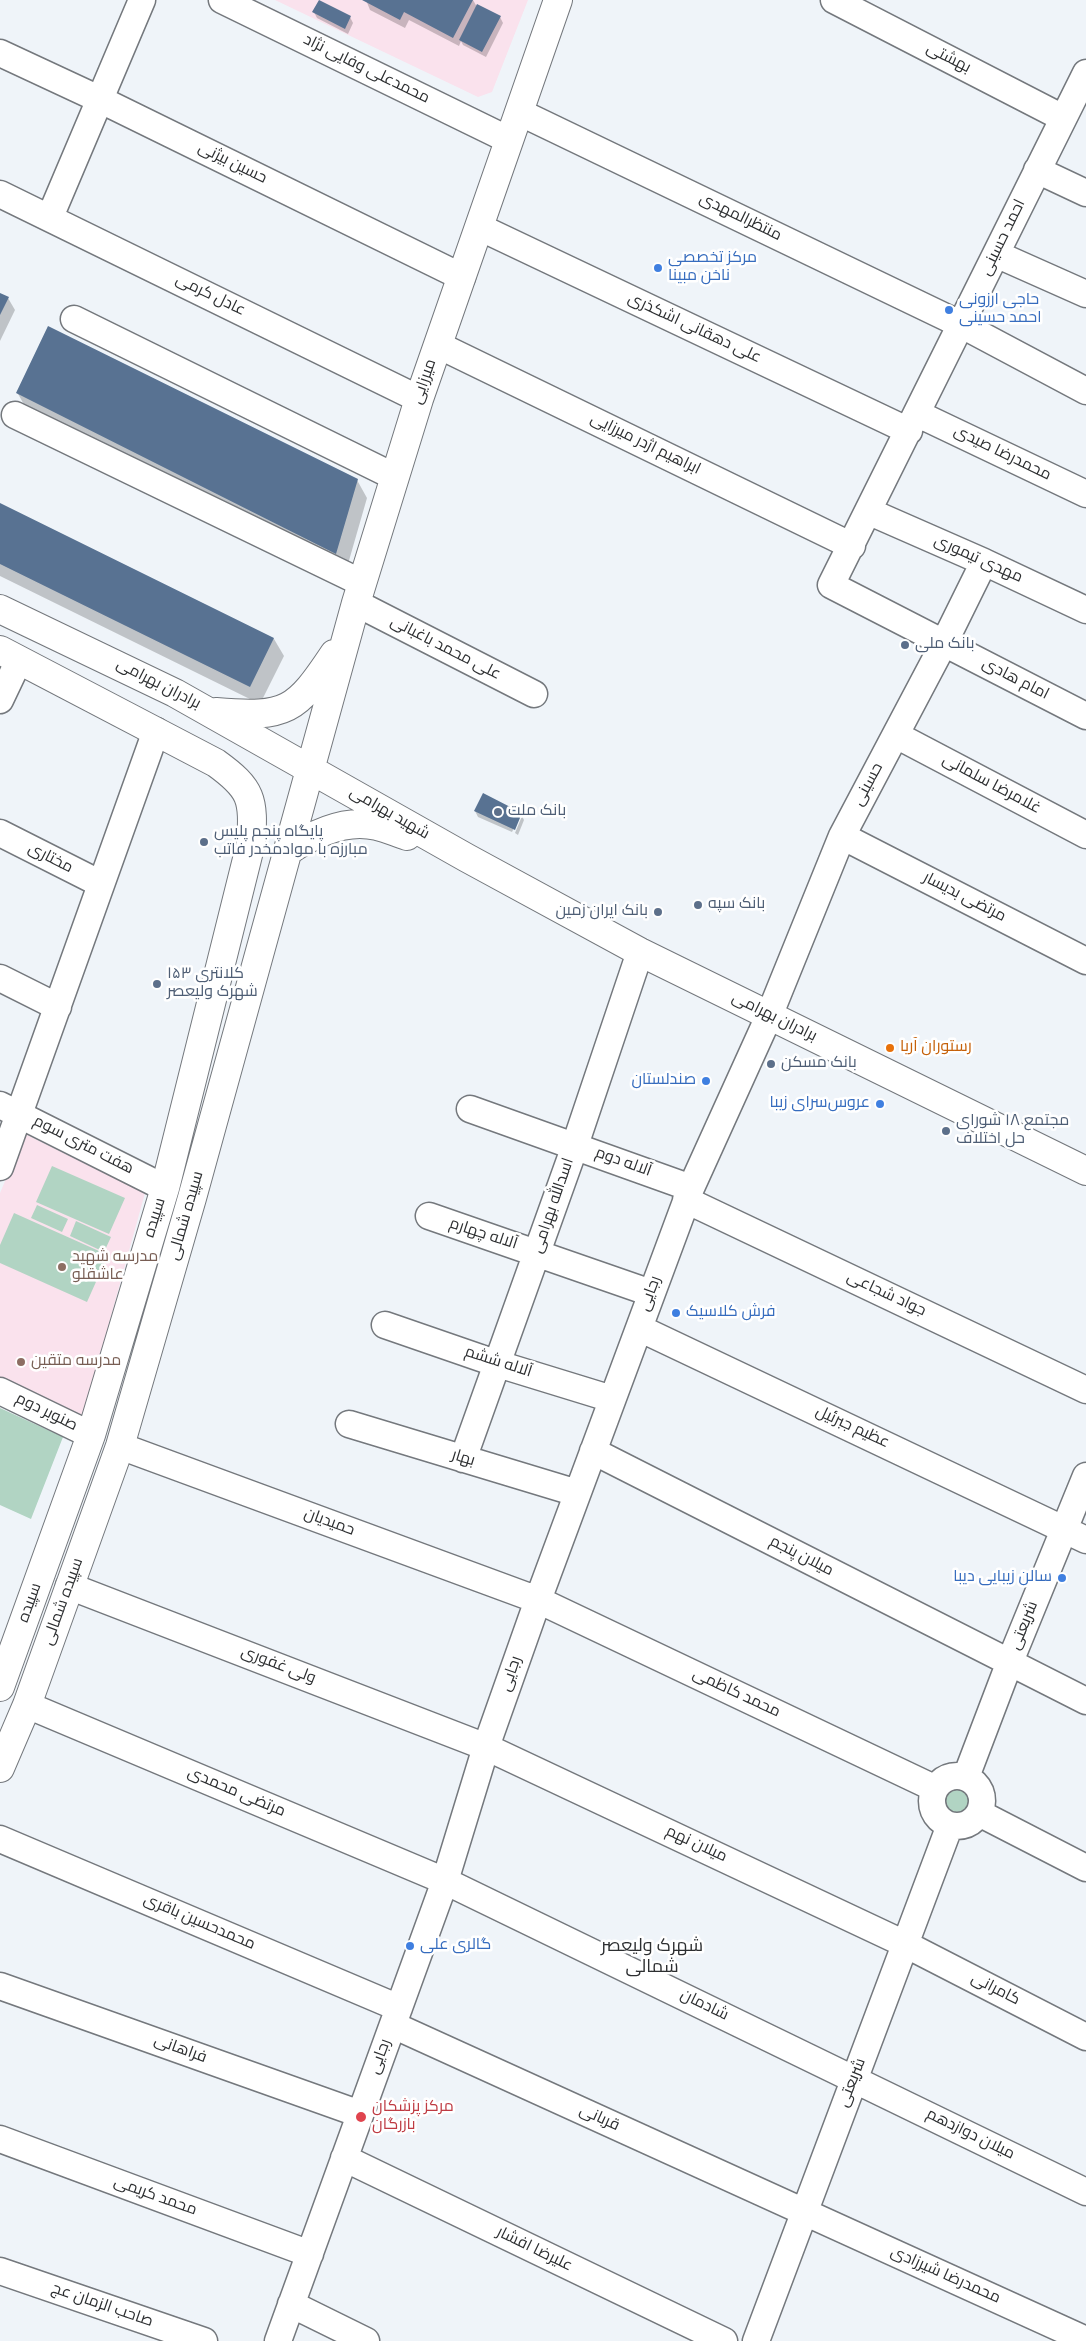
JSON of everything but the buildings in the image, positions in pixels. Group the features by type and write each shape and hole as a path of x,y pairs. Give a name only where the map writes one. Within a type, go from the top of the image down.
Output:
{"main road":[{"name":"میرزایی","path":"311,769 346,636 419,399 558,0"},
{"name":"برادران بهرامی","path":"0,608 104,657 201,707 311,769"},
{"path":"201,707 259,714 280,711 295,703 310,690 346,636"},
{"path":"9,655 162,734 188,734 204,726 206,722 201,707"},
{"name":"سپیده","path":"0,1687 92,1435 165,1188 251,843 253,815 250,796 236,777 223,767 162,734"},
{"name":"سپیده شمالی","path":"2,1759 27,1706 120,1446 212,1126 311,769"},
{"name":"شهید بهرامی","path":"311,769 467,858"},
{"path":"288,851 310,836 341,826 375,825 467,858"},
{"name":"برادران بهرامی","path":"467,858 640,952 1086,1171"},
{"path":"182,1117 212,1126"},
{"path":"126,1318 154,1328"}],"street":[{"path":"50,217 142,0"},
{"name":"محمدعلی وفایی نژاد","path":"222,0 509,140"},
{"name":"بهشتی","path":"834,0 1063,118"},
{"name":"حسین بیژنی","path":"0,53 462,277"},
{"name":"احمد حسینی","path":"944,643 831,586 870,512 1086,73"},
{"name":"منتظرالمهدی","path":"519,112 962,325 1086,391"},
{"path":"1037,170 1086,193"},
{"name":"عادل کرمی","path":"0,194 419,399"},
{"name":"علی دهقانی اشکذری","path":"479,227 914,422"},
{"path":"996,254 1086,294"},
{"path":"74,319 395,477"},
{"name":"ابراهیم اژدر میرزایی","path":"438,345 852,546"},
{"name":"علی محمد باغبانی","path":"15,415 359,593 534,694"},
{"name":"محمدرضا صیدی","path":"914,422 1086,494"},
{"name":"مهدی تیموری","path":"870,512 984,562 1086,610"},
{"name":"حسینی","path":"769,1016 842,836 944,643 984,562"},
{"name":"امام هادی","path":"944,643 1086,716"},
{"path":"0,700 9,655"},
{"path":"0,1167 10,1110 58,1007 101,884 162,734"},
{"name":"غلامرضا سلمانی","path":"896,735 1086,835"},
{"name":"مختاری","path":"0,833 101,884"},
{"name":"مرتضی بدیسار","path":"842,836 1086,961"},
{"name":"اسدالله بهرامی","path":"463,1459 537,1253 640,952"},
{"path":"0,978 58,1007"},
{"name":"رجایی","path":"278,2341 445,1881 486,1747 638,1328 688,1194 769,1016"},
{"name":"آلاله دوم","path":"470,1109 574,1146 688,1194"},
{"name":"هفت متری سوم","path":"10,1110 165,1188"},
{"name":"جواد شجاعی","path":"688,1194 1086,1390"},
{"name":"آلاله چهارم","path":"428,1216 652,1293"},
{"name":"آلاله ششم","path":"385,1325 498,1364 612,1399"},
{"name":"عظیم جبرئیل","path":"638,1328 1075,1534"},
{"name":"صنوبر دوم","path":"0,1392 92,1435"},
{"name":"بهار","path":"349,1424 577,1493"},
{"name":"حمیدیان","path":"120,1446 538,1600"},
{"name":"میلان پنجم","path":"593,1450 1009,1664 1086,1701"},
{"name":"شریعتی","path":"966,1777 1009,1664 1075,1534 1086,1476"},
{"name":"ولی غفوری","path":"69,1586 486,1747"},
{"name":"محمد کاظمی","path":"538,1600 934,1788"},
{"name":"مرتضی محمدی","path":"27,1706 445,1881"},
{"name":"میلان نهم","path":"486,1747 905,1944"},
{"path":"952,1776 966,1777 979,1788 982,1805 979,1813 966,1824 950,1825 935,1814 932,1797 934,1788 945,1778 952,1776"},
{"path":"979,1813 1086,1868"},
{"name":"شریعتی","path":"756,2341 950,1825"},
{"name":"محمدحسین باقری","path":"0,1839 396,2017"},
{"name":"شادمان","path":"445,1881 854,2079"},
{"name":"کامرانی","path":"905,1944 1086,2037"},
{"name":"فراهانی","path":"0,1986 360,2114"},
{"name":"قربانی","path":"396,2017 804,2212"},
{"name":"میلان دوازدهم","path":"854,2079 1086,2192"},
{"name":"محمد کریمی","path":"0,2139 310,2254"},
{"name":"علیرضا افشار","path":"344,2158 724,2341"},
{"name":"محمدرضا شیرزادی","path":"804,2212 1086,2340"},
{"name":"صاحب الزمان عج","path":"0,2271 204,2341"},
{"path":"291,2304 366,2341"}],"shaded area":[{"path":"275,0 528,0 492,92 478,97"},
{"name":"مدرسه شهید عاشقلو","path":"25,1134 145,1193 84,1414 70,1415 0,1382 0,1193"}],"green space":[{"path":"52,1166 125,1198 109,1234 36,1202"},
{"path":"37,1205 68,1219 62,1232 31,1218"},
{"path":"14,1213 108,1255 87,1302 0,1263 0,1245"},
{"path":"76,1221 111,1237 104,1252 70,1236"},
{"path":"0,1408 63,1437 31,1519 0,1505"},
{"path":"961,1779 969,1782 975,1788 978,1800 975,1812 969,1818 953,1821 945,1818 939,1812 936,1796 939,1788 945,1782"}],"place":[{"name":"مرکز تخصصی ناخن مبینا","path":"658,268"},
{"name":"حاجی ارزونی احمد حسینی","path":"949,310"},
{"name":"بانک ملی","path":"905,645"},
{"name":"بانک ملت","path":"498,812"},
{"name":"پایگاه پنجم پلیس مبارزه با موادمخدر فاتب","path":"204,842"},
{"name":"بانک سپه","path":"698,905"},
{"name":"بانک ایران زمین","path":"658,912"},
{"name":"کلانتری ۱۵۳ شهرک ولیعصر","path":"157,984"},
{"name":"رستوران آریا","path":"890,1048"},
{"name":"بانک مسکن","path":"771,1064"},
{"name":"صندلستان","path":"706,1081"},
{"name":"عروس‌سرای زیبا","path":"880,1104"},
{"name":"مجتمع ۱۸ شورای حل اختلاف","path":"946,1131"},
{"name":"مدرسه شهید عاشقلو","path":"62,1267"},
{"name":"فرش کلاسیک","path":"676,1313"},
{"name":"مدرسه متقین","path":"21,1362"},
{"name":"سالن زیبایی دیبا","path":"1062,1578"},
{"name":"گالری علی","path":"410,1946"},
{"name":"مرکز پزشکان بازرگان","path":"361,2117"}],"district":[{"name":"شهرک ولیعصر شمالی","path":"652,1957"}]}
